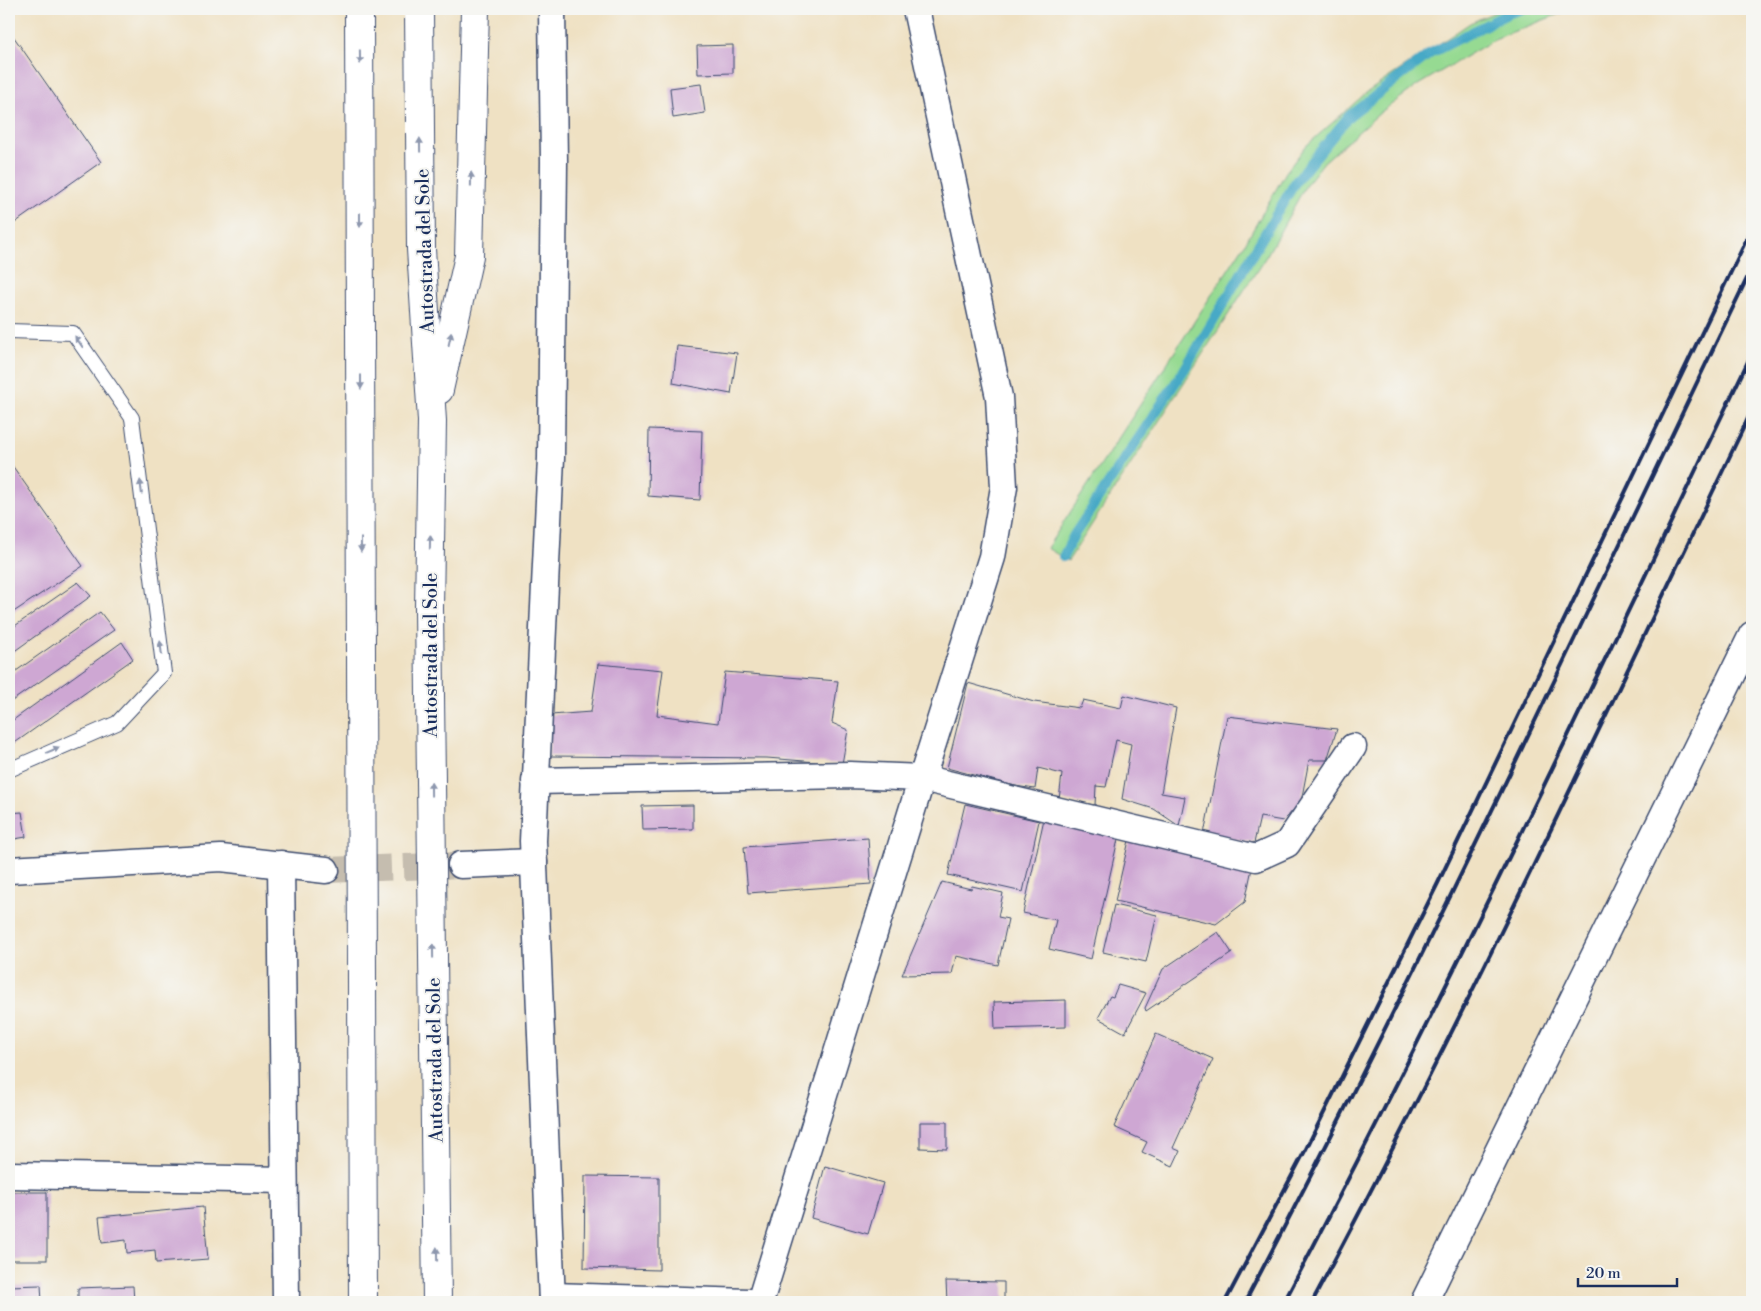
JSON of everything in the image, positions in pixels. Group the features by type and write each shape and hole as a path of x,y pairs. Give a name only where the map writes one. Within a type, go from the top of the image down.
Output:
{"highway":[{"path":"359,9 363,1302"},
{"name":"Autostrada del Sole","path":"419,9 421,250 432,421 429,608 437,1302"},
{"path":"432,421 469,256 474,9"}],"street":[{"path":"552,9 554,162 551,458 533,841 552,1299 749,1302"},
{"path":"760,1302 992,556 1004,488 999,397 916,9"},
{"path":"1424,1302 1752,635"},
{"path":"535,781 850,775 922,778 1256,858 1287,844 1353,748"},
{"path":"9,870 221,858 326,870"},
{"path":"461,865 534,862"},
{"path":"281,864 286,1302"},
{"path":"9,1175 284,1180"}],"lane":[{"path":"9,331 73,333 132,418 164,673 117,723 9,770"}],"green space":[{"path":"1502,9 1572,9 1497,38 1418,85 1381,112 1324,162 1306,185 1267,255 1068,561 1047,548 1246,242 1286,172 1306,146 1366,93 1470,23"}],"building":[{"path":"9,30 101,162 9,227"},
{"path":"733,45 733,73 698,74 697,46"},
{"path":"701,84 705,113 673,118 670,88"},
{"path":"677,346 737,353 731,394 673,383"},
{"path":"649,429 702,431 700,500 648,496"},
{"path":"9,461 83,566 9,615"},
{"path":"78,582 91,596 9,655 9,630"},
{"path":"100,612 114,630 9,703 9,676"},
{"path":"122,642 133,659 9,747 9,723"},
{"path":"598,664 663,670 657,715 718,723 725,672 838,681 832,723 848,730 842,764 767,758 549,756 551,715 591,712"},
{"path":"968,683 1034,702 1080,708 1083,700 1121,708 1124,695 1176,708 1161,793 1185,797 1179,826 1154,809 1122,799 1131,744 1116,740 1106,787 1096,786 1095,805 1059,800 1062,774 1038,768 1035,789 1015,786 947,768"},
{"path":"1227,716 1337,729 1327,760 1309,760 1301,802 1283,821 1260,817 1254,843 1204,834"},
{"path":"965,804 1039,821 1023,892 948,875"},
{"path":"693,805 693,829 643,830 642,806"},
{"path":"22,812 26,837 9,840 9,813"},
{"path":"1044,819 1119,835 1091,959 1049,949 1056,920 1023,913"},
{"path":"1130,836 1252,868 1245,902 1216,924 1115,901"},
{"path":"868,838 871,884 748,893 744,847"},
{"path":"942,882 971,889 972,886 1003,893 998,917 1008,919 998,965 956,956 952,974 902,975"},
{"path":"1114,905 1157,915 1146,962 1103,952"},
{"path":"1218,932 1232,953 1146,1011 1145,1008 1163,969"},
{"path":"1118,985 1146,993 1125,1033 1098,1018 1110,996 1113,997"},
{"path":"1066,1000 1066,1027 995,1029 994,1002"},
{"path":"1156,1034 1213,1059 1173,1148 1180,1151 1173,1166 1142,1152 1147,1142 1114,1127"},
{"path":"920,1122 947,1122 947,1149 920,1148"},
{"path":"825,1166 883,1183 868,1234 811,1218"},
{"path":"585,1176 659,1177 659,1270 584,1268"},
{"path":"9,1192 47,1192 47,1260 9,1260"},
{"path":"203,1207 208,1259 156,1263 155,1250 127,1253 126,1240 102,1243 99,1217"},
{"path":"946,1281 1004,1282 1004,1302 947,1302"},
{"path":"41,1285 42,1302 9,1302 9,1286"},
{"path":"133,1286 134,1302 78,1302 78,1288"}],"waterway":[{"path":"1063,557 1074,535 1184,370 1296,181 1349,116 1431,53 1507,14 1522,9"}],"tunnel":[{"path":"326,870 461,865"}],"railway":[{"path":"1225,1302 1306,1149 1438,883 1752,228"},
{"path":"1245,1302 1440,917 1752,268"},
{"path":"1284,1302 1464,948 1752,353"},
{"path":"1312,1302 1427,1081 1482,970 1752,410"}]}
